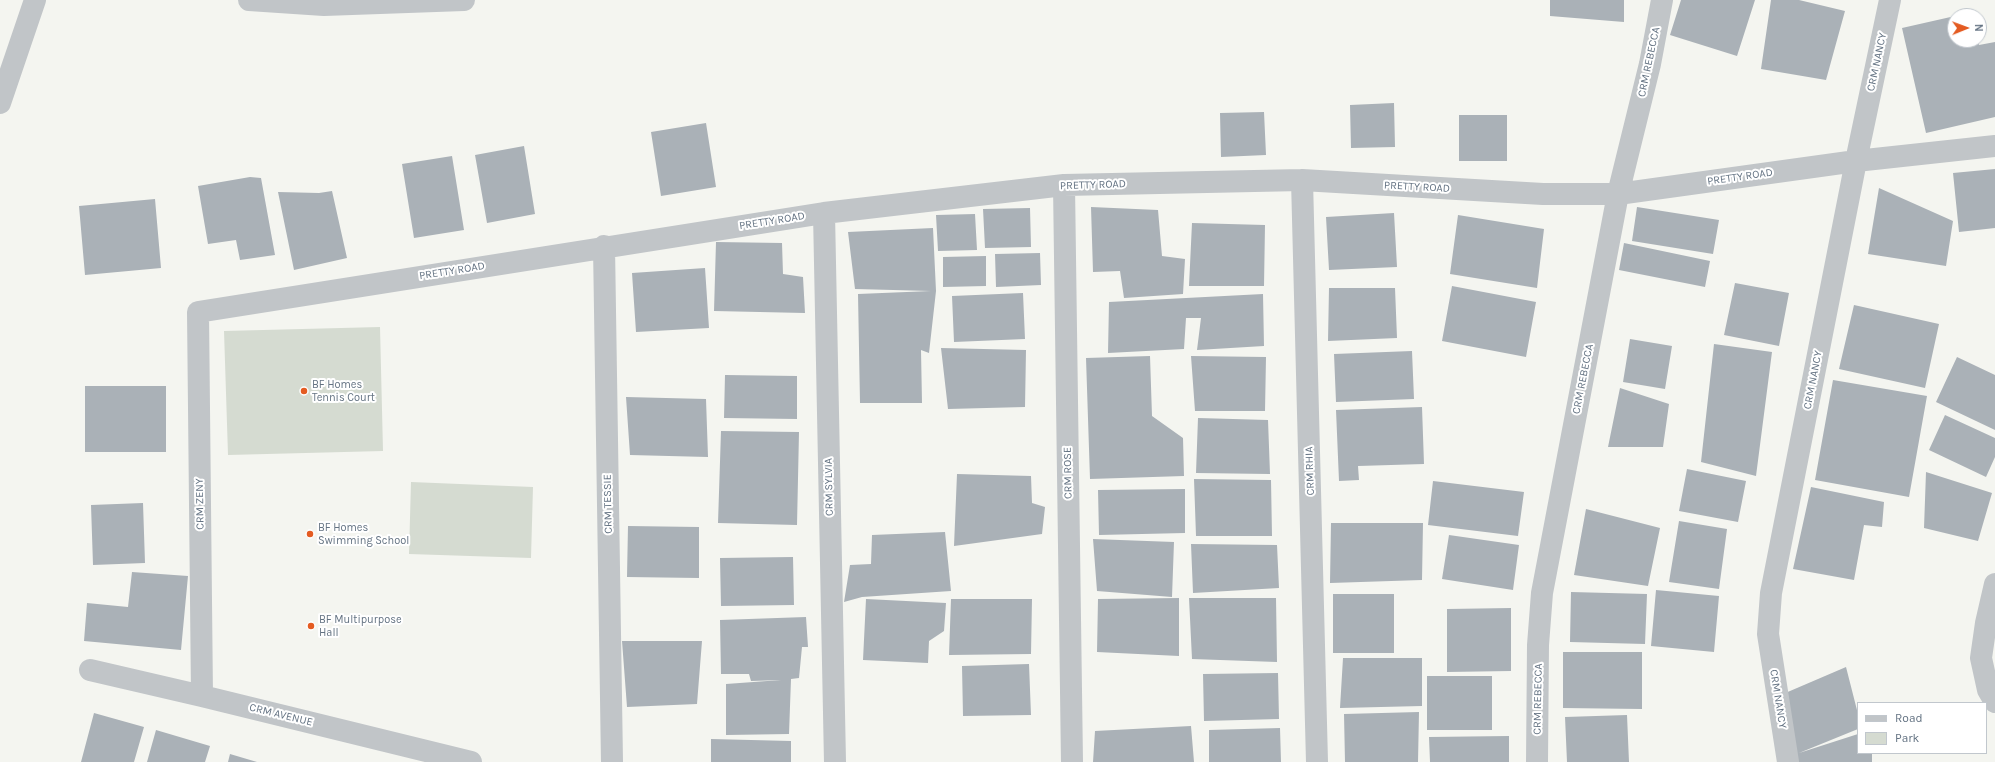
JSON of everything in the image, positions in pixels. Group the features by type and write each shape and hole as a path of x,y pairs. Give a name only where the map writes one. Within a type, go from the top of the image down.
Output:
{"street":[{"path":"0,103 35,0"},
{"path":"249,0 324,4 464,0"},
{"name":"CRM REBECCA","path":"1537,762 1538,645 1542,593 1618,194 1650,64 1662,0"},
{"name":"CRM NANCY","path":"1788,762 1768,634 1771,593 1856,161 1890,0"},
{"name":"PRETTY ROAD","path":"198,312 824,212 1064,185 1302,180 1543,194 1618,194 1856,161 1995,146"},
{"name":"CRM RHIA","path":"1302,180 1317,762"},
{"name":"CRM ROSE","path":"1064,185 1072,762"},
{"name":"CRM SYLVIA","path":"824,212 835,762"},
{"name":"CRM TESSIE","path":"604,246 612,762"},
{"name":"CRM ZENY","path":"198,312 202,696"},
{"path":"1995,584 1986,623 1981,658 1988,690 1995,702"},
{"name":"CRM AVENUE","path":"90,670 471,762"}],"green space":[{"name":"BF Homes Tennis Court","path":"380,327 383,451 228,455 224,331"},
{"path":"411,482 533,487 531,558 409,554"}],"building":[{"path":"1550,0 1624,0 1624,22 1550,16"},
{"path":"1681,0 1755,0 1737,56 1670,35"},
{"path":"1771,0 1799,0 1845,11 1826,80 1761,69"},
{"path":"1947,18 1947,48 1987,48 1987,44 1995,42 1995,117 1926,133 1902,28"},
{"path":"1394,103 1395,147 1351,148 1350,105"},
{"path":"1264,112 1266,155 1221,157 1220,113"},
{"path":"1459,115 1507,115 1507,161 1459,161"},
{"path":"706,123 716,187 661,196 651,132"},
{"path":"524,146 535,214 487,223 475,155"},
{"path":"452,156 464,230 414,238 402,164"},
{"path":"1995,169 1995,228 1959,232 1953,173"},
{"path":"250,177 261,178 275,255 240,260 236,240 208,244 198,186"},
{"path":"1879,188 1953,221 1946,266 1868,254"},
{"path":"332,191 347,258 294,270 278,192 319,193"},
{"path":"155,199 161,268 85,275 79,206"},
{"path":"1091,207 1158,210 1162,256 1185,259 1183,294 1124,298 1120,271 1093,272"},
{"path":"1637,207 1719,220 1713,254 1632,241"},
{"path":"1030,208 1031,247 985,248 983,209"},
{"path":"1394,213 1397,267 1329,270 1326,217"},
{"path":"975,214 977,250 938,251 936,215"},
{"path":"1458,215 1544,229 1537,288 1450,274"},
{"path":"1192,223 1265,225 1264,286 1189,286"},
{"path":"933,228 936,291 929,353 921,350 922,403 860,403 858,294 931,291 855,289 848,232"},
{"path":"716,242 782,243 783,274 803,277 805,313 714,311"},
{"path":"1624,243 1710,261 1705,287 1619,270"},
{"path":"1040,253 1041,285 996,287 995,254"},
{"path":"986,256 986,286 943,287 943,257"},
{"path":"705,268 709,328 636,332 632,273"},
{"path":"1735,283 1789,293 1779,346 1724,335"},
{"path":"1452,286 1536,302 1526,357 1442,341"},
{"path":"1329,288 1395,288 1397,338 1328,341"},
{"path":"1023,293 1025,339 954,342 952,296"},
{"path":"1263,294 1264,346 1197,350 1201,318 1186,318 1184,349 1108,353 1109,302"},
{"path":"1854,305 1939,324 1925,388 1839,369"},
{"path":"1630,339 1672,346 1665,389 1623,382"},
{"path":"1714,344 1772,352 1756,476 1701,462"},
{"path":"941,348 1026,350 1025,407 948,409"},
{"path":"1412,351 1414,399 1336,402 1334,354"},
{"path":"1150,356 1152,416 1183,438 1184,476 1090,479 1086,358"},
{"path":"1191,356 1266,357 1265,411 1195,411"},
{"path":"1957,357 1995,375 1995,430 1936,402"},
{"path":"725,375 797,376 797,419 724,418"},
{"path":"1833,380 1927,396 1909,497 1815,480"},
{"path":"85,386 166,386 166,452 85,452"},
{"path":"1620,388 1669,404 1663,447 1608,447"},
{"path":"626,397 706,399 708,457 630,455"},
{"path":"1422,407 1424,464 1358,466 1359,480 1339,481 1336,410"},
{"path":"1945,415 1995,438 1995,457 1986,477 1929,450"},
{"path":"1198,418 1268,420 1270,474 1196,473"},
{"path":"721,431 799,432 797,525 718,523"},
{"path":"1687,469 1746,481 1738,522 1679,511"},
{"path":"1926,472 1992,493 1978,541 1924,528"},
{"path":"957,474 1031,476 1032,503 1045,507 1042,534 954,546"},
{"path":"1194,479 1271,480 1272,536 1196,536"},
{"path":"1433,481 1524,492 1518,536 1428,525"},
{"path":"1811,487 1884,502 1882,527 1864,525 1854,580 1793,569"},
{"path":"1185,489 1185,533 1099,535 1098,490"},
{"path":"143,503 145,563 93,565 91,505"},
{"path":"1586,509 1660,528 1648,586 1574,575"},
{"path":"1679,521 1727,529 1719,589 1669,582"},
{"path":"1331,523 1423,523 1422,580 1330,583"},
{"path":"628,526 699,527 699,578 627,577"},
{"path":"945,532 951,591 862,597 844,602 850,565 871,564 872,535"},
{"path":"1449,535 1519,545 1513,590 1442,579"},
{"path":"1093,539 1174,542 1172,597 1097,591"},
{"path":"1191,544 1277,545 1279,588 1193,593"},
{"path":"793,557 794,605 721,606 720,558"},
{"path":"132,572 188,576 181,650 84,641 87,603 128,607"},
{"path":"1656,590 1719,596 1714,652 1651,646"},
{"path":"1571,592 1647,594 1645,644 1570,642"},
{"path":"1333,594 1394,594 1394,653 1333,653"},
{"path":"1179,598 1179,656 1097,652 1098,599"},
{"path":"1189,598 1276,598 1277,662 1192,659"},
{"path":"866,599 946,603 944,631 929,641 928,663 863,660"},
{"path":"951,599 1032,599 1031,654 949,655"},
{"path":"1511,608 1511,671 1447,672 1447,609"},
{"path":"806,617 808,647 802,647 799,678 791,679 789,734 726,735 726,684 781,680 751,681 749,674 721,674 720,620"},
{"path":"622,641 702,641 697,704 627,707"},
{"path":"1563,652 1642,652 1642,709 1563,708"},
{"path":"1343,658 1422,658 1422,706 1340,708"},
{"path":"1029,664 1031,715 963,716 962,666"},
{"path":"1846,667 1857,710 1857,729 1799,753 1857,734 1857,754 1872,754 1872,762 1798,762 1783,694"},
{"path":"1278,673 1279,719 1204,721 1203,674"},
{"path":"1427,676 1492,676 1492,730 1427,730"},
{"path":"1419,712 1418,762 1345,762 1344,714"},
{"path":"94,713 144,727 134,762 81,762"},
{"path":"1627,715 1629,762 1567,762 1565,717"},
{"path":"1191,726 1194,762 1093,762 1095,731"},
{"path":"1280,728 1281,762 1209,762 1209,730"},
{"path":"156,730 210,746 205,762 147,762"},
{"path":"1509,736 1509,762 1430,762 1429,737"},
{"path":"711,739 791,741 791,762 711,762"},
{"path":"230,754 257,762 228,762"}],"place":[{"name":"BF Homes Tennis Court","path":"304,391"},
{"name":"BF Homes Swimming School","path":"310,534"},
{"name":"BF Multipurpose Hall","path":"311,626"}]}
